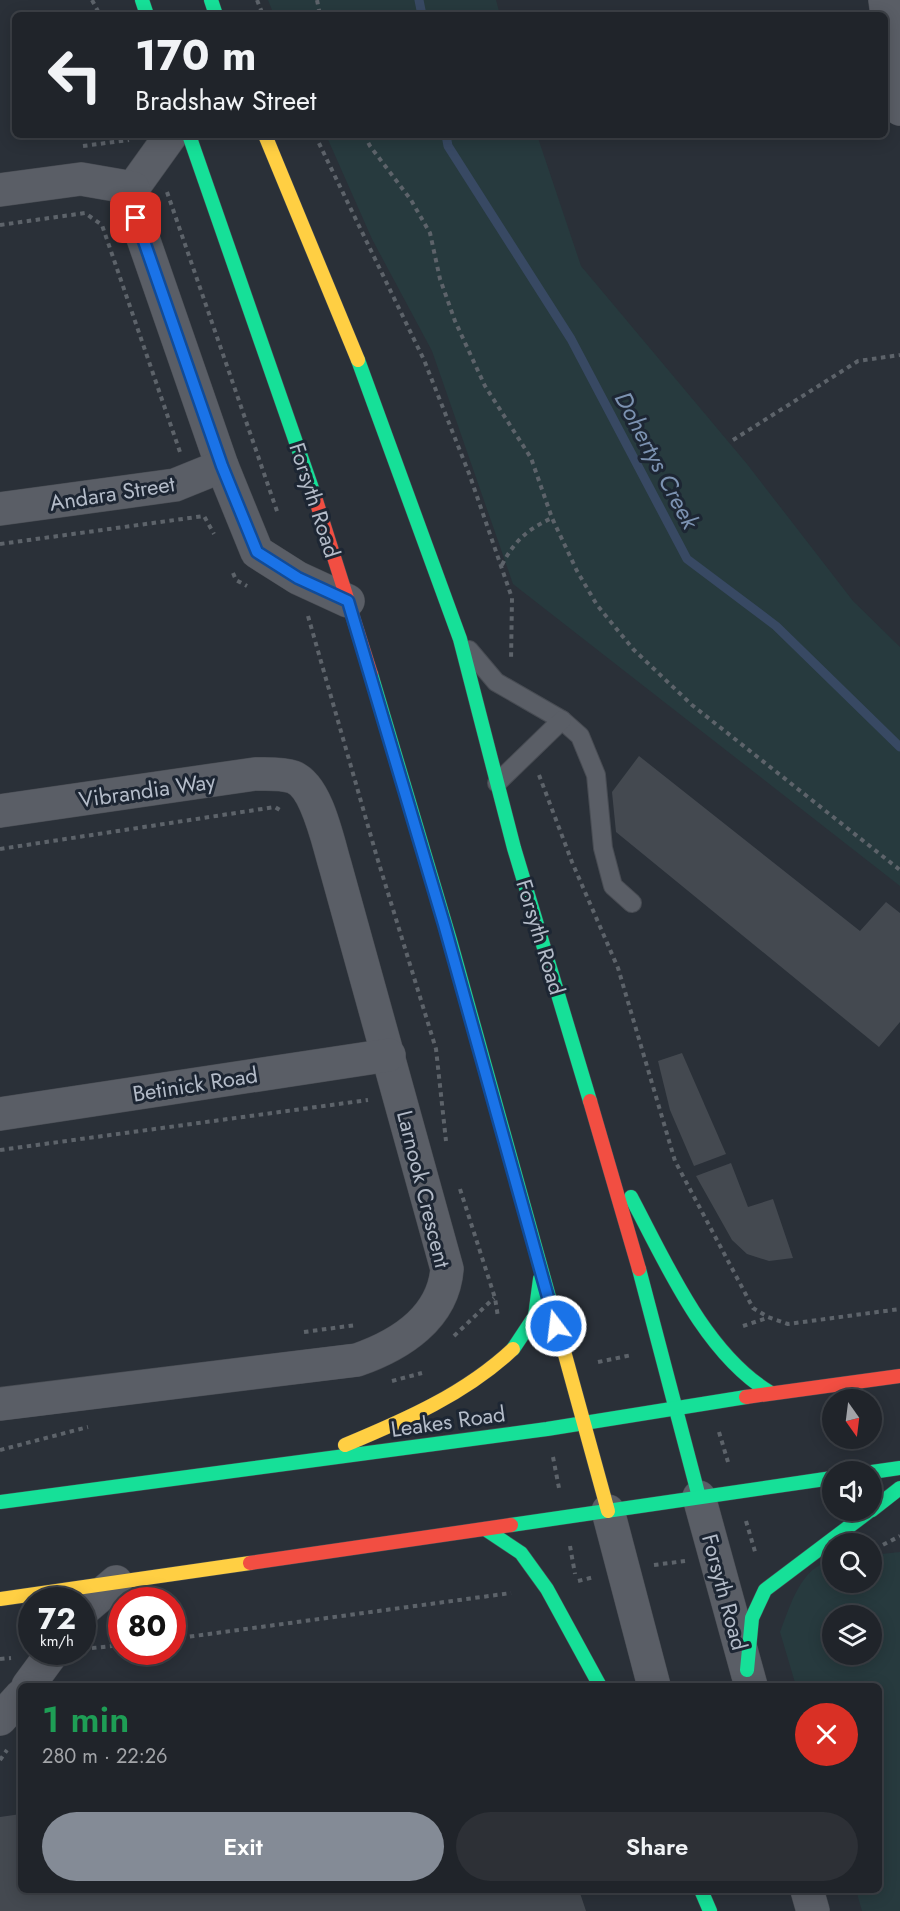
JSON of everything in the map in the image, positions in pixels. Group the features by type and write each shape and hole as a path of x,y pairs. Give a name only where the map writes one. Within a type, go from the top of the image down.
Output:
{"highway":[{"name":"Forsyth Road","path":"190,138 258,327 348,601 431,879 608,1511"},
{"name":"Forsyth Road","path":"266,138 350,337 460,639 496,783 657,1332 699,1497"},
{"path":"605,1151 713,1338 752,1383 771,1393"},
{"path":"304,1461 377,1432 444,1400 498,1362 529,1329 536,1313 540,1294 540,1265"},
{"name":"Leakes Road","path":"0,1502 583,1423 675,1407 900,1376"},
{"path":"882,1471 900,1468"},
{"path":"0,1599 822,1479"},
{"path":"882,1502 900,1488"},
{"path":"749,1678 750,1623 755,1604 765,1590 856,1521"},
{"path":"485,1529 521,1553 547,1589 598,1683"},
{"path":"702,1893 710,1911"}],"street":[{"path":"885,0 896,44 900,109"},
{"path":"163,147 141,173 133,188 136,218 222,466 257,552 298,578 348,601"},
{"path":"0,190 81,179 133,188"},
{"name":"Andara Street","path":"0,510 175,485 222,466"},
{"name":"Vibrandia Way","path":"0,811 255,774 295,777"},
{"name":"Larnook Crescent","path":"0,1404 357,1360 386,1350 430,1315 445,1289 447,1269 320,815 308,788 295,777"},
{"name":"Betinick Road","path":"0,1114 389,1055"},
{"name":"Forsyth Road","path":"699,1497 749,1678"},
{"path":"608,1511 653,1683"},
{"path":"96,1599 116,1582"},
{"path":"30,1683 43,1665"},
{"path":"0,1719 18,1699"},
{"path":"710,1893 715,1911"},
{"path":"808,1893 813,1911"}],"lane":[{"path":"460,639 496,682 562,720 580,736 596,775 603,848 612,886 632,903"},
{"path":"496,783 562,720"}],"path":[{"path":"366,138 411,200 430,233 440,279 455,321 485,386 531,458 552,518 577,571 597,605 633,649 692,705 900,870"},
{"path":"163,147 281,523"},
{"path":"0,225 85,213 102,225 181,453 170,455"},
{"path":"733,440 858,361 900,355"},
{"path":"0,544 204,516 215,537"},
{"path":"501,566 519,537 534,526 552,518"},
{"path":"230,569 236,580 257,591"},
{"path":"298,578 376,854 436,1049 447,1145"},
{"path":"299,613 309,619"},
{"path":"0,1150 378,1099"},
{"path":"459,1186 495,1298 498,1319"},
{"path":"768,1317 788,1324 900,1309"},
{"path":"716,1422 730,1467"},
{"path":"552,1453 561,1500"},
{"path":"743,1511 756,1556"},
{"path":"568,1534 577,1581"},
{"path":"882,1546 900,1536"}],"green space":[{"path":"268,0 496,0 499,12 273,12"},
{"path":"327,138 538,138 581,266 747,464 853,601 900,647 900,886 513,584 432,351 372,239"},
{"path":"900,1552 900,1911 862,1911 857,1893 882,1893 882,1683 795,1683 780,1632 798,1589 812,1570 821,1564 822,1593 882,1593 882,1554"}],"building":[{"path":"639,756 860,931 886,902 900,913 900,1022 879,1047 616,832 612,792"},
{"path":"682,1053 726,1154 694,1166 670,1110 658,1061"},
{"path":"731,1163 748,1207 773,1199 793,1258 769,1261 747,1254 732,1240 696,1176"},
{"path":"18,1814 18,1893 580,1893 586,1911 0,1911 0,1817"}],"waterway":[{"name":"Dohertys Creek","path":"419,0 421,12"},
{"name":"Dohertys Creek","path":"447,138 448,146 571,339 687,559 776,626 900,747"}],"traffic: fast":[{"path":"142,0 146,12"},
{"path":"211,0 215,12"},
{"path":"190,138 314,494"},
{"path":"358,360 460,639 514,848 590,1101"},
{"path":"371,674 450,940 556,1322"},
{"path":"631,1197 673,1278 707,1331 747,1376 771,1393"},
{"path":"639,1269 699,1497"},
{"path":"513,1349 535,1316 540,1279"},
{"path":"0,1502 547,1429 746,1397"},
{"path":"882,1471 900,1468"},
{"path":"511,1525 822,1479"},
{"path":"882,1502 900,1488"},
{"path":"747,1670 752,1618 765,1590 856,1521"},
{"path":"485,1529 521,1553 547,1589 598,1683"},
{"path":"702,1893 710,1911"}],"traffic: slow":[{"path":"266,138 358,360"},
{"path":"556,1322 608,1511"},
{"path":"345,1445 412,1416 455,1393 513,1349"},
{"path":"0,1599 250,1563"}],"traffic: jam":[{"path":"314,494 371,674"},
{"path":"590,1101 639,1269"},
{"path":"746,1397 900,1376"},
{"path":"250,1563 511,1525"}],"route":[{"path":"136,218 222,466 257,552 298,578 348,601 444,924 556,1326"}]}
